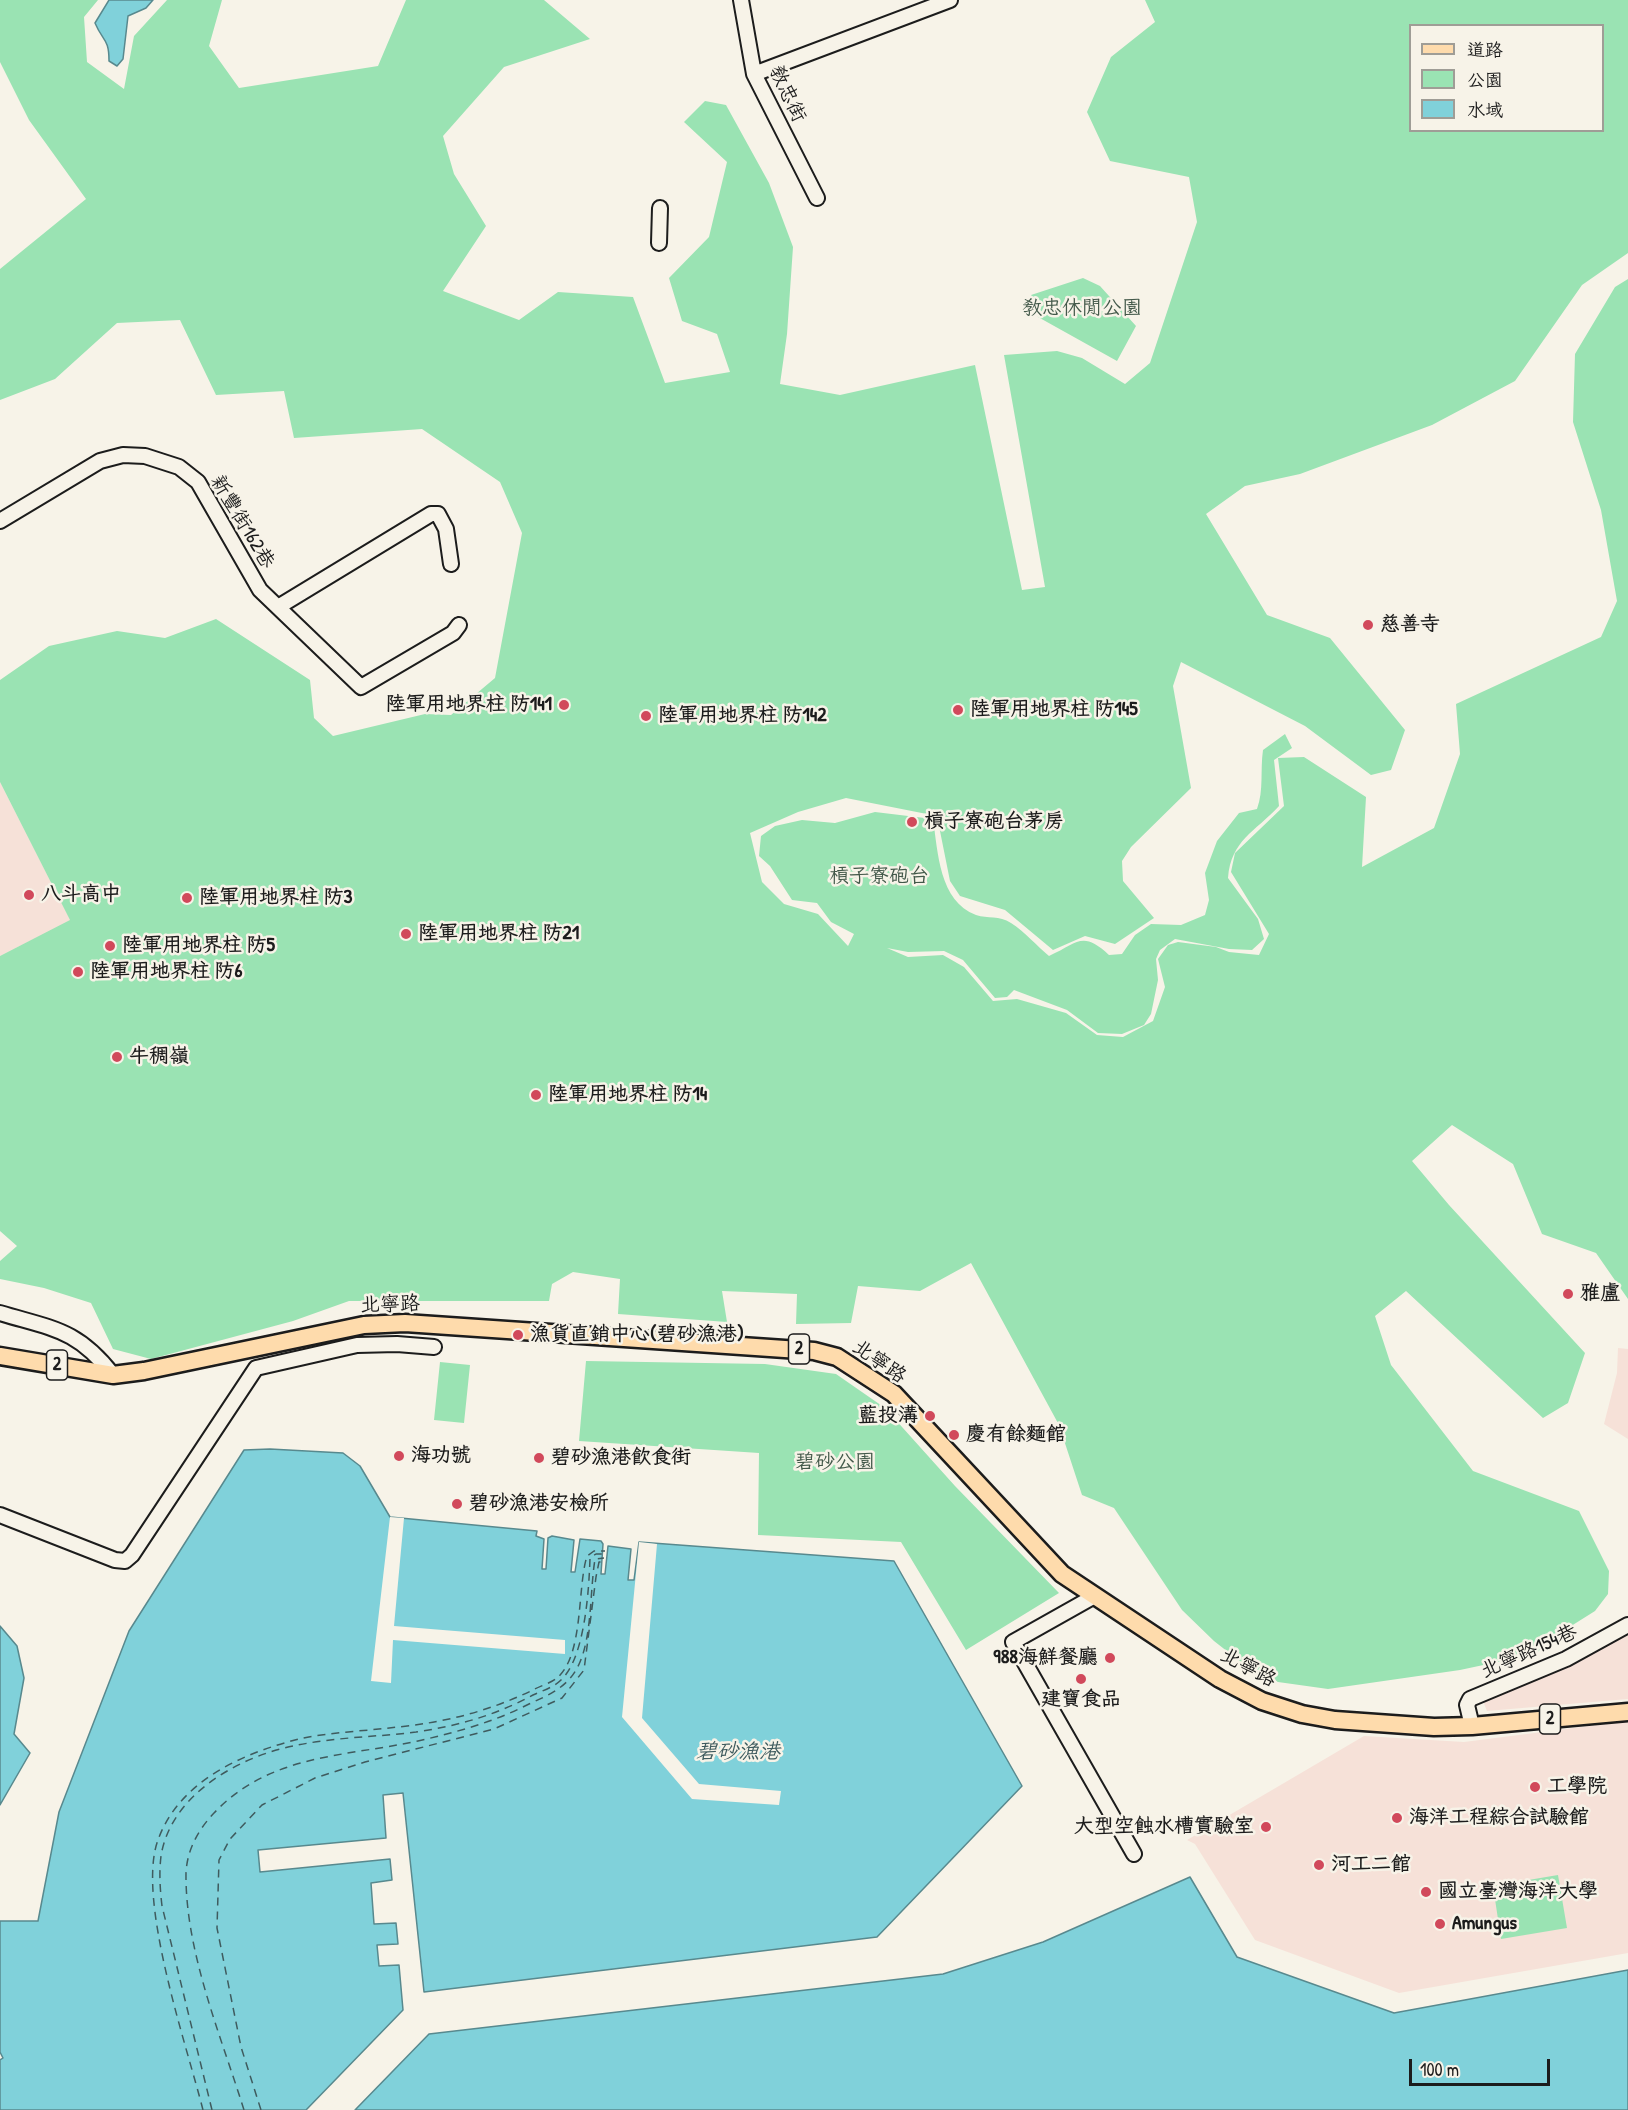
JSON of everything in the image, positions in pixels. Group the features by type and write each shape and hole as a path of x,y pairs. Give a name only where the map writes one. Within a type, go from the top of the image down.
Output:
{"main road":[{"name":"北寧路","path":"0,1356 113,1375 144,1371 385,1322 669,1340 826,1353 869,1376 894,1394 1045,1559 1093,1597 1232,1686 1277,1706 1335,1720 1434,1727 1472,1726 1628,1712"}],"street":[{"name":"教忠街","path":"741,0 754,74 817,198"},
{"path":"754,74 950,0"},
{"path":"659,243 660,208"},
{"name":"新豐街162巷","path":"0,521 100,461 123,455 145,456 179,467 198,482 260,590 361,687 453,633 459,625"},
{"path":"278,607 431,514 438,514 444,522 451,564"},
{"path":"0,1313 60,1329 95,1351 113,1375"},
{"path":"0,1515 115,1560 125,1561 132,1555 256,1368 357,1345 397,1344 434,1347"},
{"path":"1093,1597 1013,1642 1134,1854"},
{"name":"北寧路154巷","path":"1472,1726 1467,1705 1470,1699 1566,1659 1628,1625"}],"shaded area":[{"name":"八斗高中","path":"0,782 71,921 0,956"},
{"path":"1618,1348 1628,1349 1628,1439 1604,1424 1617,1373"},
{"path":"1628,1633 1628,1699 1487,1711 1483,1701 1573,1665"},
{"name":"國立臺灣海洋大學","path":"1628,1721 1628,1953 1399,1993 1255,1940 1195,1844 1187,1840 1364,1736 1464,1742"}],"green space":[{"name":"槓子寮砲台","path":"0,0 98,0 84,17 87,62 124,89 134,36 167,0 222,0 209,46 239,88 378,66 406,0 544,0 590,39 504,67 443,136 454,174 486,226 443,291 519,320 558,292 633,297 665,383 730,372 717,334 682,321 669,278 709,237 727,162 684,122 705,101 726,105 769,183 793,247 787,334 780,384 840,395 975,365 1022,590 1045,587 1004,355 1057,351 1082,358 1125,384 1150,363 1197,222 1189,177 1110,161 1087,112 1111,57 1155,22 1145,0 1628,0 1628,253 1582,285 1515,381 1432,425 1300,474 1245,486 1206,514 1267,615 1330,638 1405,730 1391,770 1371,775 1305,726 1181,662 1173,686 1191,788 1131,847 1122,861 1123,881 1154,918 1115,944 1085,936 1053,950 1005,910 960,896 950,881 937,816 846,798 798,812 750,833 762,882 784,904 818,914 848,946 854,934 831,922 817,903 792,900 770,866 759,856 761,836 775,826 802,820 835,823 875,812 933,819 942,874 954,899 964,908 976,915 1002,919 1011,923 1049,956 1080,941 1092,943 1109,955 1122,954 1135,935 1151,924 1181,925 1205,915 1209,900 1205,873 1217,841 1239,813 1257,809 1263,750 1285,734 1292,748 1274,760 1279,806 1239,845 1234,854 1230,865 1228,878 1258,919 1264,939 1252,950 1229,949 1175,939 1160,950 1156,959 1158,980 1151,1014 1144,1025 1122,1034 1098,1033 1067,1010 1014,990 1007,997 995,998 963,960 944,951 908,952 887,948 908,957 943,955 964,967 993,1001 1017,999 1066,1013 1097,1035 1123,1037 1153,1021 1165,987 1158,959 1168,945 1178,942 1259,955 1269,934 1231,872 1235,853 1284,806 1278,758 1304,757 1366,797 1362,867 1434,828 1460,754 1456,704 1601,637 1617,601 1601,510 1573,422 1575,354 1615,287 1628,279 1628,1299 1596,1253 1542,1234 1513,1164 1452,1125 1412,1161 1449,1205 1585,1353 1568,1403 1543,1418 1406,1291 1375,1316 1391,1365 1473,1471 1579,1511 1609,1571 1608,1594 1595,1611 1560,1633 1535,1654 1460,1670 1328,1689 1278,1682 1242,1663 1214,1641 1182,1610 1114,1508 1082,1495 1059,1425 971,1263 920,1291 858,1286 851,1323 796,1324 797,1294 722,1291 727,1322 618,1314 620,1279 573,1272 552,1284 549,1301 349,1301 293,1321 151,1359 113,1349 91,1303 44,1288 0,1279 0,1261 17,1246 0,1231 0,956 70,920 0,782 0,680 49,646 117,631 165,638 216,619 310,680 314,718 333,736 425,714 451,715 495,678 522,533 500,482 422,429 294,438 284,391 216,395 180,320 117,323 55,379 0,400 0,269 86,199 29,120 0,62"},
{"name":"教忠休閒公園","path":"1083,278 1100,286 1136,326 1117,361 1038,317 1031,295"},
{"name":"碧砂公園","path":"586,1361 765,1364 836,1374 885,1408 955,1486 1059,1593 966,1650 901,1542 758,1535 759,1453 579,1441"},
{"path":"440,1362 470,1365 464,1423 434,1420"},
{"path":"1558,1875 1567,1928 1501,1939 1493,1886"}],"water":[{"path":"109,0 153,0 146,8 128,16 123,59 117,66 109,61 107,44 95,23"},
{"name":"碧砂漁港","path":"244,1450 343,1453 360,1466 390,1517 537,1531 536,1536 544,1539 542,1569 546,1569 548,1538 552,1536 574,1540 571,1572 575,1572 580,1539 601,1541 603,1544 601,1574 605,1574 608,1546 631,1549 628,1580 634,1580 639,1542 894,1561 1022,1786 877,1937 424,1992 403,1793 383,1795 386,1838 258,1850 260,1872 390,1859 392,1880 371,1883 374,1924 396,1923 398,1944 377,1945 379,1966 399,1965 403,2010 306,2110 0,2110 0,2060 3,2058 0,2052 0,1921 38,1921 59,1812 129,1631"},
{"path":"0,1626 17,1646 24,1678 14,1734 30,1753 0,1805"},
{"path":"1190,1877 1237,1957 1394,2013 1628,1970 1628,2110 355,2110 429,2034 943,1974 1043,1942"}],"pier":[{"path":"390,1517 404,1518 394,1626 565,1640 565,1654 393,1640 391,1683 371,1681"},
{"path":"639,1542 657,1544 642,1718 699,1784 781,1791 779,1805 692,1799 622,1717"}],"ferry route":[{"path":"203,2110 166,1973 158,1934 153,1866 158,1840 168,1819 181,1801 197,1786 215,1773 256,1752 299,1739 451,1719 484,1710 555,1680 566,1667 572,1654 587,1556 594,1551 605,1551"},
{"path":"212,2110 162,1906 161,1856 167,1834 179,1813 212,1781 233,1768 276,1750 327,1740 416,1732 447,1726 491,1714 555,1685 569,1670 576,1656 587,1604 590,1558 596,1554 604,1554"},
{"path":"244,2110 206,1993 191,1933 186,1873 191,1848 198,1833 214,1813 236,1794 259,1779 283,1769 335,1755 418,1741 461,1730 516,1710 559,1688 576,1670 584,1651 589,1625 595,1559 604,1558"},
{"path":"261,2110 241,2047 217,1928 219,1860 230,1839 262,1805 315,1778 365,1762 494,1729 562,1698 584,1670 596,1577 599,1562 603,1562"}],"place":[{"name":"慈善寺","path":"1368,625"},
{"name":"陸軍用地界柱 防141","path":"564,705"},
{"name":"陸軍用地界柱 防145","path":"958,710"},
{"name":"陸軍用地界柱 防142","path":"646,716"},
{"name":"槓子寮砲台茅房","path":"912,822"},
{"name":"八斗高中","path":"29,895"},
{"name":"陸軍用地界柱 防3","path":"187,898"},
{"name":"陸軍用地界柱 防21","path":"406,934"},
{"name":"陸軍用地界柱 防5","path":"110,946"},
{"name":"陸軍用地界柱 防6","path":"78,972"},
{"name":"牛稠嶺","path":"117,1057"},
{"name":"陸軍用地界柱 防14","path":"536,1095"},
{"name":"雅盧","path":"1568,1294"},
{"name":"漁貨直銷中心(碧砂漁港)","path":"518,1335"},
{"name":"藍投溝","path":"930,1416"},
{"name":"慶有餘麵館","path":"954,1435"},
{"name":"海功號","path":"399,1456"},
{"name":"碧砂漁港飲食街","path":"539,1458"},
{"name":"碧砂漁港安檢所","path":"457,1504"},
{"name":"988海鮮餐廳","path":"1110,1658"},
{"name":"建寶食品","path":"1081,1679"},
{"name":"工學院","path":"1535,1787"},
{"name":"海洋工程綜合試驗館","path":"1397,1818"},
{"name":"大型空蝕水槽實驗室","path":"1266,1827"},
{"name":"河工二館","path":"1319,1865"},
{"name":"國立臺灣海洋大學","path":"1426,1892"},
{"name":"Amungus","path":"1440,1924"}]}
